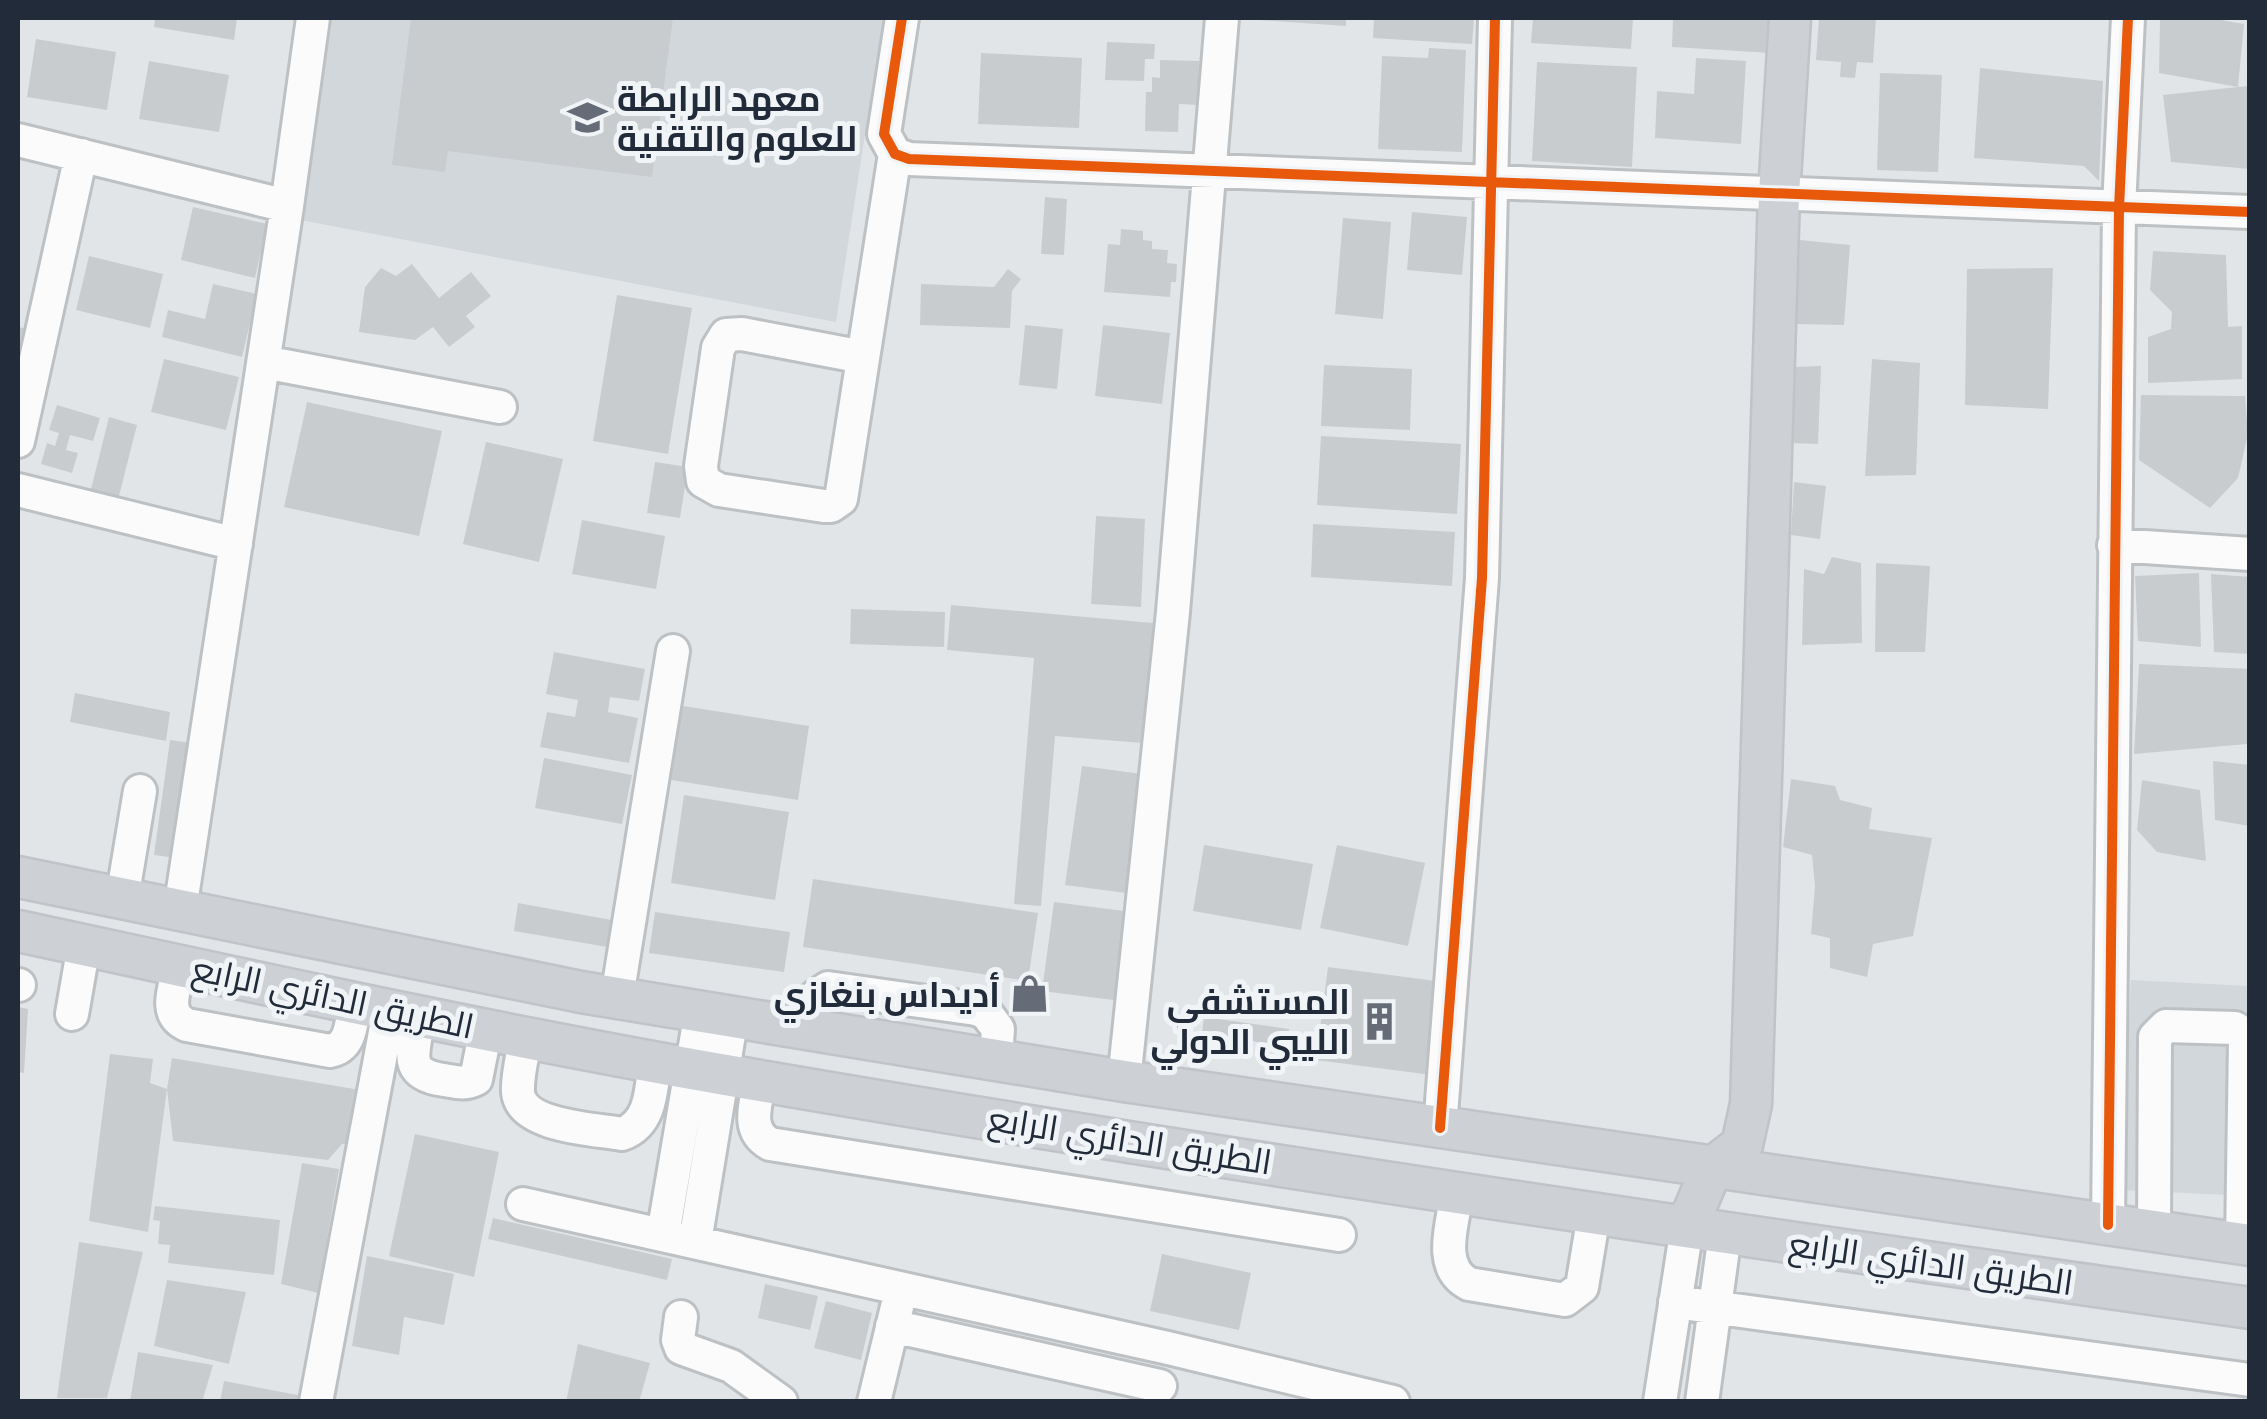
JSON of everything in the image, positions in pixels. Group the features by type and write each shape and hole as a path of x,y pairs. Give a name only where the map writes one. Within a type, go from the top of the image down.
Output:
{"main road":[{"path":"1706,1231 1712,1168 1742,1146 1751,1104 1778,194 1790,18"},
{"name":"الطريق الدائري الرابع","path":"18,877 716,1014 1124,1081 2246,1245"},
{"name":"الطريق الدائري الرابع","path":"18,932 388,1010 708,1071 1457,1193 2250,1308"}],"street":[{"path":"180,910 313,18"},
{"path":"863,356 742,334 726,336 718,348 701,466 703,481 718,490 824,506 837,503 843,492 895,154 884,134 902,18"},
{"path":"1124,1081 1173,612 1222,18"},
{"path":"1440,1128 1482,578 1495,18"},
{"path":"2108,1225 2119,208 2128,18"},
{"path":"18,140 288,206"},
{"path":"895,154 909,159 1210,172 2250,212"},
{"path":"18,441 81,156"},
{"path":"264,362 500,406"},
{"path":"18,490 236,544"},
{"path":"2114,545 2250,554"},
{"path":"617,997 673,650"},
{"path":"122,899 140,791"},
{"path":"72,1014 84,946"},
{"path":"180,966 171,1008 175,1018 187,1025 330,1051 337,1050 388,1010"},
{"path":"388,1010 418,1073 427,1078 466,1084 476,1079 486,1029"},
{"path":"316,1402 388,1010"},
{"path":"695,1242 716,1014"},
{"path":"2154,1232 2155,1037 2166,1026 2235,1028 2244,1034 2245,1040 2246,1245"},
{"path":"526,1036 519,1099 538,1118 622,1134 708,1071"},
{"path":"708,1071 753,1123 760,1137 770,1144 1338,1234"},
{"path":"663,1235 708,1071"},
{"path":"1457,1193 1451,1268 1469,1284 1565,1300 1578,1293 1584,1280 1594,1214"},
{"path":"523,1204 1393,1402"},
{"path":"1660,1402 1675,1302 1706,1231"},
{"path":"1702,1402 1715,1308 1706,1231"},
{"path":"874,1402 901,1288"},
{"path":"1675,1302 2250,1380"},
{"path":"680,1317 681,1348 731,1366 781,1402"},
{"path":"892,1326 1158,1394 1168,1348"}],"shaded area":[{"name":"معهد الرابطة للعلوم والتقنية","path":"322,18 883,18 836,322 290,218"},
{"path":"2131,980 2249,986 2249,1196 2120,1190"}],"building":[{"path":"155,18 237,18 234,40 154,27"},
{"path":"411,18 673,18 652,177 448,151 445,172 392,165"},
{"path":"1346,18 1346,26 1259,20"},
{"path":"1374,18 1474,18 1472,44 1373,38"},
{"path":"1533,18 1633,18 1631,49 1531,43"},
{"path":"1673,18 1773,18 1771,53 1672,47"},
{"path":"1819,18 1876,18 1873,63 1857,62 1855,78 1840,77 1841,62 1816,60"},
{"path":"2160,18 2210,18 2244,24 2238,87 2159,73"},
{"path":"36,39 116,52 107,110 27,97"},
{"path":"1107,42 1155,44 1154,59 1145,59 1144,81 1105,80"},
{"path":"1429,48 1466,50 1462,152 1378,149 1382,56 1428,58"},
{"path":"981,53 1082,58 1079,128 978,124"},
{"path":"1696,58 1746,61 1741,144 1655,138 1657,91 1694,94"},
{"path":"1160,60 1199,61 1198,105 1179,104 1178,132 1145,131 1146,92 1152,92 1152,77 1160,78"},
{"path":"149,61 229,75 219,132 139,119"},
{"path":"1537,62 1637,67 1632,167 1532,161"},
{"path":"1980,68 2103,81 2099,181 2084,166 1974,158"},
{"path":"1880,73 1942,75 1938,172 1877,170"},
{"path":"2250,86 2250,169 2171,162 2163,95"},
{"path":"1045,197 1067,199 1064,255 1041,254"},
{"path":"193,207 267,224 255,278 181,260"},
{"path":"1412,212 1467,217 1462,275 1407,270"},
{"path":"1343,218 1391,222 1383,319 1335,314"},
{"path":"1121,229 1143,231 1143,240 1152,241 1152,249 1168,250 1167,263 1177,264 1170,297 1104,292 1108,244 1120,245"},
{"path":"1800,240 1850,245 1844,325 1796,324"},
{"path":"2153,251 2226,255 2228,327 2242,326 2242,379 2148,383 2148,337 2171,329 2172,312 2150,290"},
{"path":"89,256 163,274 150,328 76,310"},
{"path":"412,264 439,298 471,272 491,296 466,316 475,327 449,347 433,327 415,340 359,332 365,287 381,268 396,276"},
{"path":"2053,268 2048,409 1965,405 1967,269"},
{"path":"1008,269 1021,279 1012,291 1010,328 920,325 921,284 994,287"},
{"path":"213,284 257,294 242,357 162,337 168,310 205,319"},
{"path":"617,295 692,308 668,454 593,441"},
{"path":"1025,325 1063,329 1057,389 1019,385"},
{"path":"1103,325 1170,333 1162,404 1095,396"},
{"path":"18,327 28,329 19,364 18,363"},
{"path":"164,359 239,377 226,430 151,412"},
{"path":"1872,359 1920,363 1916,475 1865,476"},
{"path":"1324,365 1412,369 1410,430 1321,426"},
{"path":"1821,366 1818,444 1791,443 1794,367"},
{"path":"2141,395 2245,396 2248,434 2238,478 2210,508 2139,460"},
{"path":"307,402 442,431 419,536 284,507"},
{"path":"57,405 100,418 93,441 70,435 66,450 78,453 72,473 41,464 47,443 55,446 59,433 49,430"},
{"path":"109,417 137,425 118,500 90,493"},
{"path":"1321,436 1461,444 1457,514 1317,505"},
{"path":"486,442 563,459 539,562 463,544"},
{"path":"655,462 688,467 680,518 647,513"},
{"path":"1794,482 1826,486 1820,539 1791,535"},
{"path":"1096,516 1145,519 1141,607 1091,604"},
{"path":"582,520 665,536 656,589 572,574"},
{"path":"1313,524 1455,532 1452,586 1311,577"},
{"path":"1832,557 1861,563 1862,643 1802,645 1804,569 1824,574"},
{"path":"1876,563 1930,566 1925,652 1875,652"},
{"path":"2199,573 2201,647 2138,641 2135,576"},
{"path":"2211,574 2250,577 2250,654 2214,652"},
{"path":"951,605 1153,623 1143,743 1055,736 1041,906 1014,904 1034,658 947,650"},
{"path":"851,609 945,612 944,647 850,644"},
{"path":"554,652 645,669 639,701 610,697 608,712 638,718 629,763 540,747 547,712 575,717 578,700 546,694"},
{"path":"2139,664 2250,669 2247,744 2134,754"},
{"path":"75,693 170,712 166,741 70,722"},
{"path":"677,705 809,726 798,800 665,779"},
{"path":"170,740 192,743 176,858 154,855"},
{"path":"544,758 632,775 622,824 535,808"},
{"path":"2213,761 2250,765 2249,826 2215,820"},
{"path":"1082,766 1142,774 1126,893 1065,885"},
{"path":"1791,779 1835,786 1840,800 1872,808 1869,829 1932,838 1913,936 1873,944 1867,977 1830,968 1830,938 1811,934 1815,886 1812,855 1783,847"},
{"path":"2142,780 2200,790 2206,861 2157,852 2137,830"},
{"path":"684,795 789,812 775,900 671,883"},
{"path":"1204,845 1313,864 1301,930 1193,911"},
{"path":"1337,845 1425,863 1408,946 1320,928"},
{"path":"813,879 1038,913 1028,981 803,947"},
{"path":"1054,902 1140,913 1129,1002 1042,991"},
{"path":"518,903 617,921 613,948 514,931"},
{"path":"655,912 790,932 784,972 649,953"},
{"name":"المستشفي الليبي الدولي","path":"1328,967 1444,982 1432,1075 1316,1060"},
{"path":"18,1007 28,1009 24,1073 18,1072"},
{"path":"1204,1017 1289,1029 1287,1046 1202,1034"},
{"path":"110,1054 153,1059 150,1083 167,1089 148,1232 89,1221"},
{"path":"172,1058 366,1091 361,1143 342,1144 328,1160 173,1141 167,1089"},
{"path":"415,1134 499,1152 474,1277 389,1256"},
{"path":"302,1163 339,1169 318,1293 281,1284"},
{"path":"155,1206 280,1220 274,1275 168,1263 170,1245 158,1244 160,1221 153,1220"},
{"path":"493,1218 672,1259 667,1280 488,1239"},
{"path":"79,1242 143,1252 107,1398 57,1398"},
{"path":"1162,1254 1251,1273 1239,1330 1150,1311"},
{"path":"367,1256 454,1274 444,1325 404,1317 399,1355 352,1346"},
{"path":"167,1280 246,1292 229,1364 154,1346"},
{"path":"765,1284 818,1296 810,1330 758,1318"},
{"path":"826,1301 872,1313 861,1360 814,1348"},
{"path":"578,1344 650,1363 639,1402 566,1402"},
{"path":"138,1352 213,1365 202,1402 130,1402"},
{"path":"224,1381 303,1396 301,1402 220,1402"}],"cycle path":[{"path":"902,18 884,134 895,154 909,159 2250,212"},
{"path":"1440,1128 1482,578 1495,18"},
{"path":"2108,1225 2119,208 2128,18"}],"place":[{"name":"معهد الرابطة للعلوم والتقنية","path":"587,118"},
{"name":"أديداس بنغازي","path":"1030,994"},
{"name":"المستشفي الليبي الدولي","path":"1380,1021"}]}
